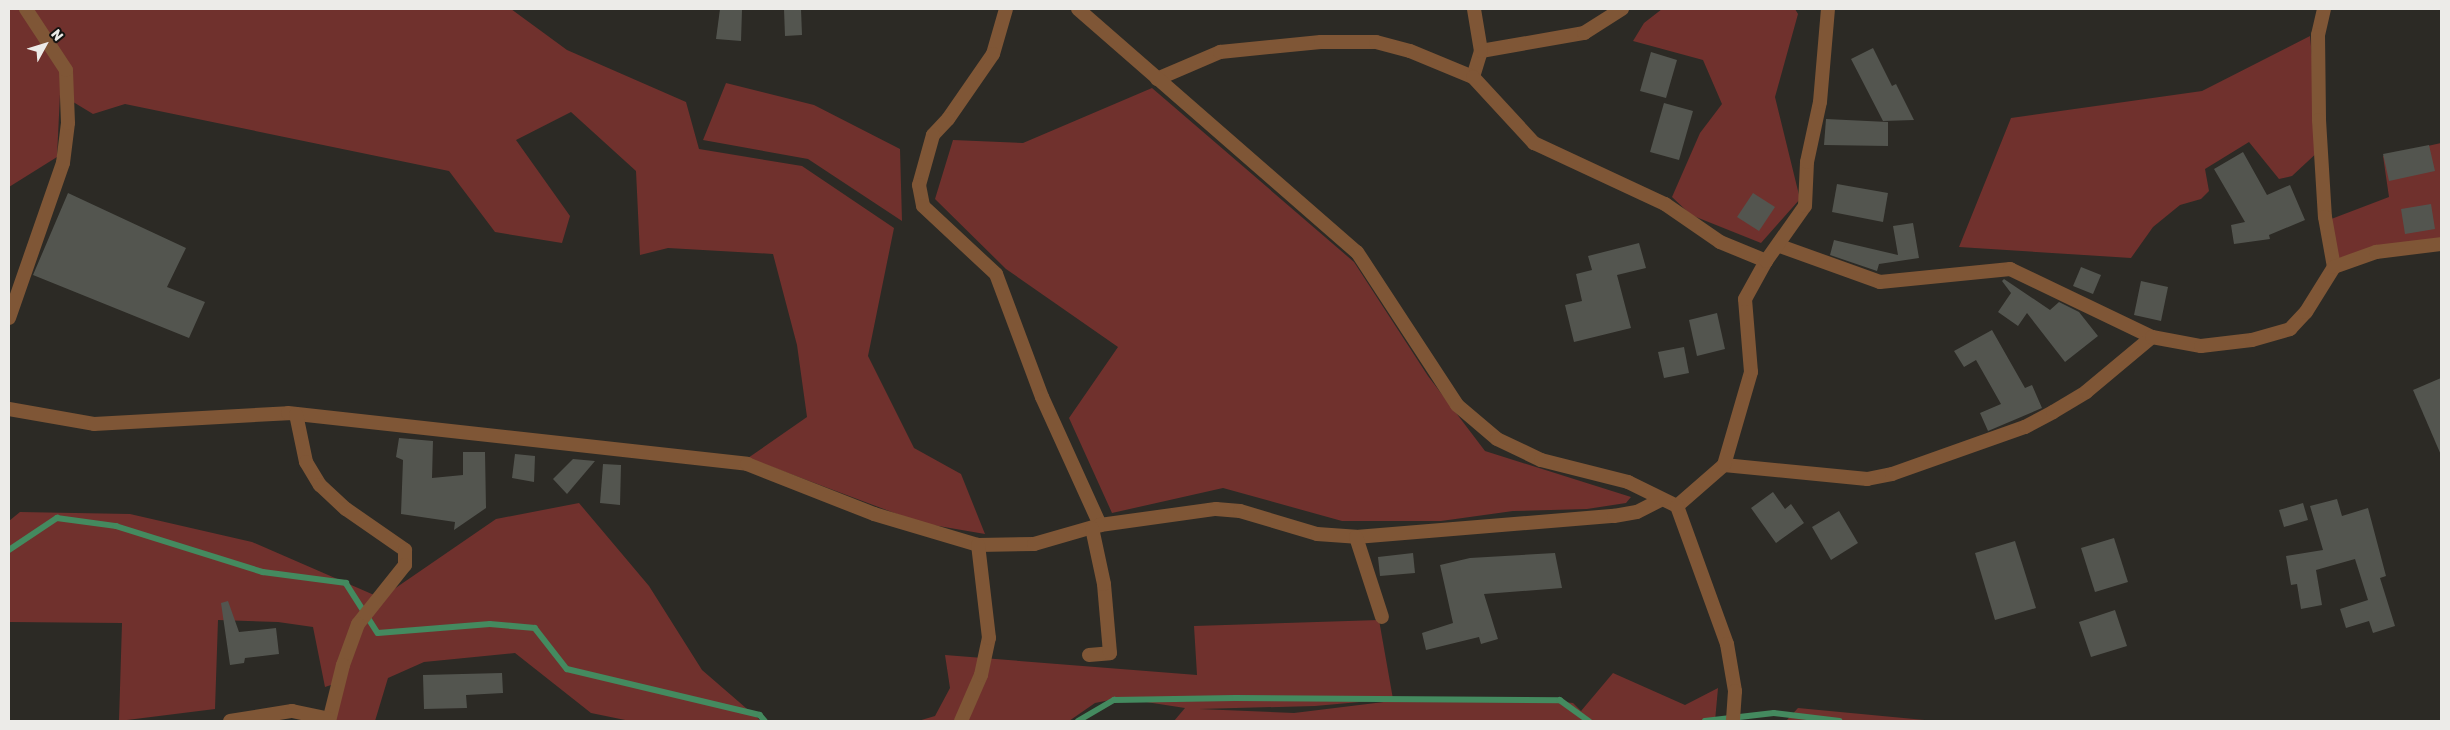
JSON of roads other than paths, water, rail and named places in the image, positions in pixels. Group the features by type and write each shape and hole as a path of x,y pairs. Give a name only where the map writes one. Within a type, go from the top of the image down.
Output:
{"street":[{"path":"9,318 62,163 68,123 66,70 26,9"},
{"path":"1006,9 993,54 948,119 933,135 919,185 923,206 996,274 1042,397 1096,526 1104,584 1110,653 1089,655"},
{"path":"1078,9 1357,252 1456,405 1497,439 1540,460 1628,482 1677,506 1727,644 1735,691 1733,721"},
{"path":"1473,77 1481,51 1474,9"},
{"path":"1481,51 1584,33 1622,9"},
{"path":"1677,506 1724,465 1751,372 1745,299 1766,262 1780,246 1805,206 1807,162 1820,102 1828,9"},
{"path":"2324,9 2318,35 2319,120 2325,217 2334,267"},
{"path":"1157,79 1220,52 1358,42 1376,42 1410,51 1473,77 1534,143 1665,204 1720,242 1766,262"},
{"path":"1780,246 1880,282 2010,269 2152,337 2201,346 2252,340 2290,329 2306,312 2334,267 2376,252 2441,244"},
{"path":"1724,465 1867,479 1892,474 2017,430 2053,412 2086,392 2152,337"},
{"path":"9,409 94,424 296,414 746,464 874,514 978,545 1034,544 1096,526 1216,509 1240,511 1317,534 1356,537 1614,516 1637,512 1662,498"},
{"path":"230,721 292,711 329,720 358,624 405,565 405,550 346,509 320,485 306,462 296,414"},
{"path":"1356,537 1382,617"},
{"path":"961,721 981,675 989,638 978,545"}],"waterway":[{"path":"9,550 57,518 116,526 263,572 346,583 378,633 490,624 535,628 567,669 760,715 765,721"},
{"path":"1078,721 1114,700 1235,698 1560,700 1589,721"},
{"path":"1705,721 1774,713 1840,721"}]}
